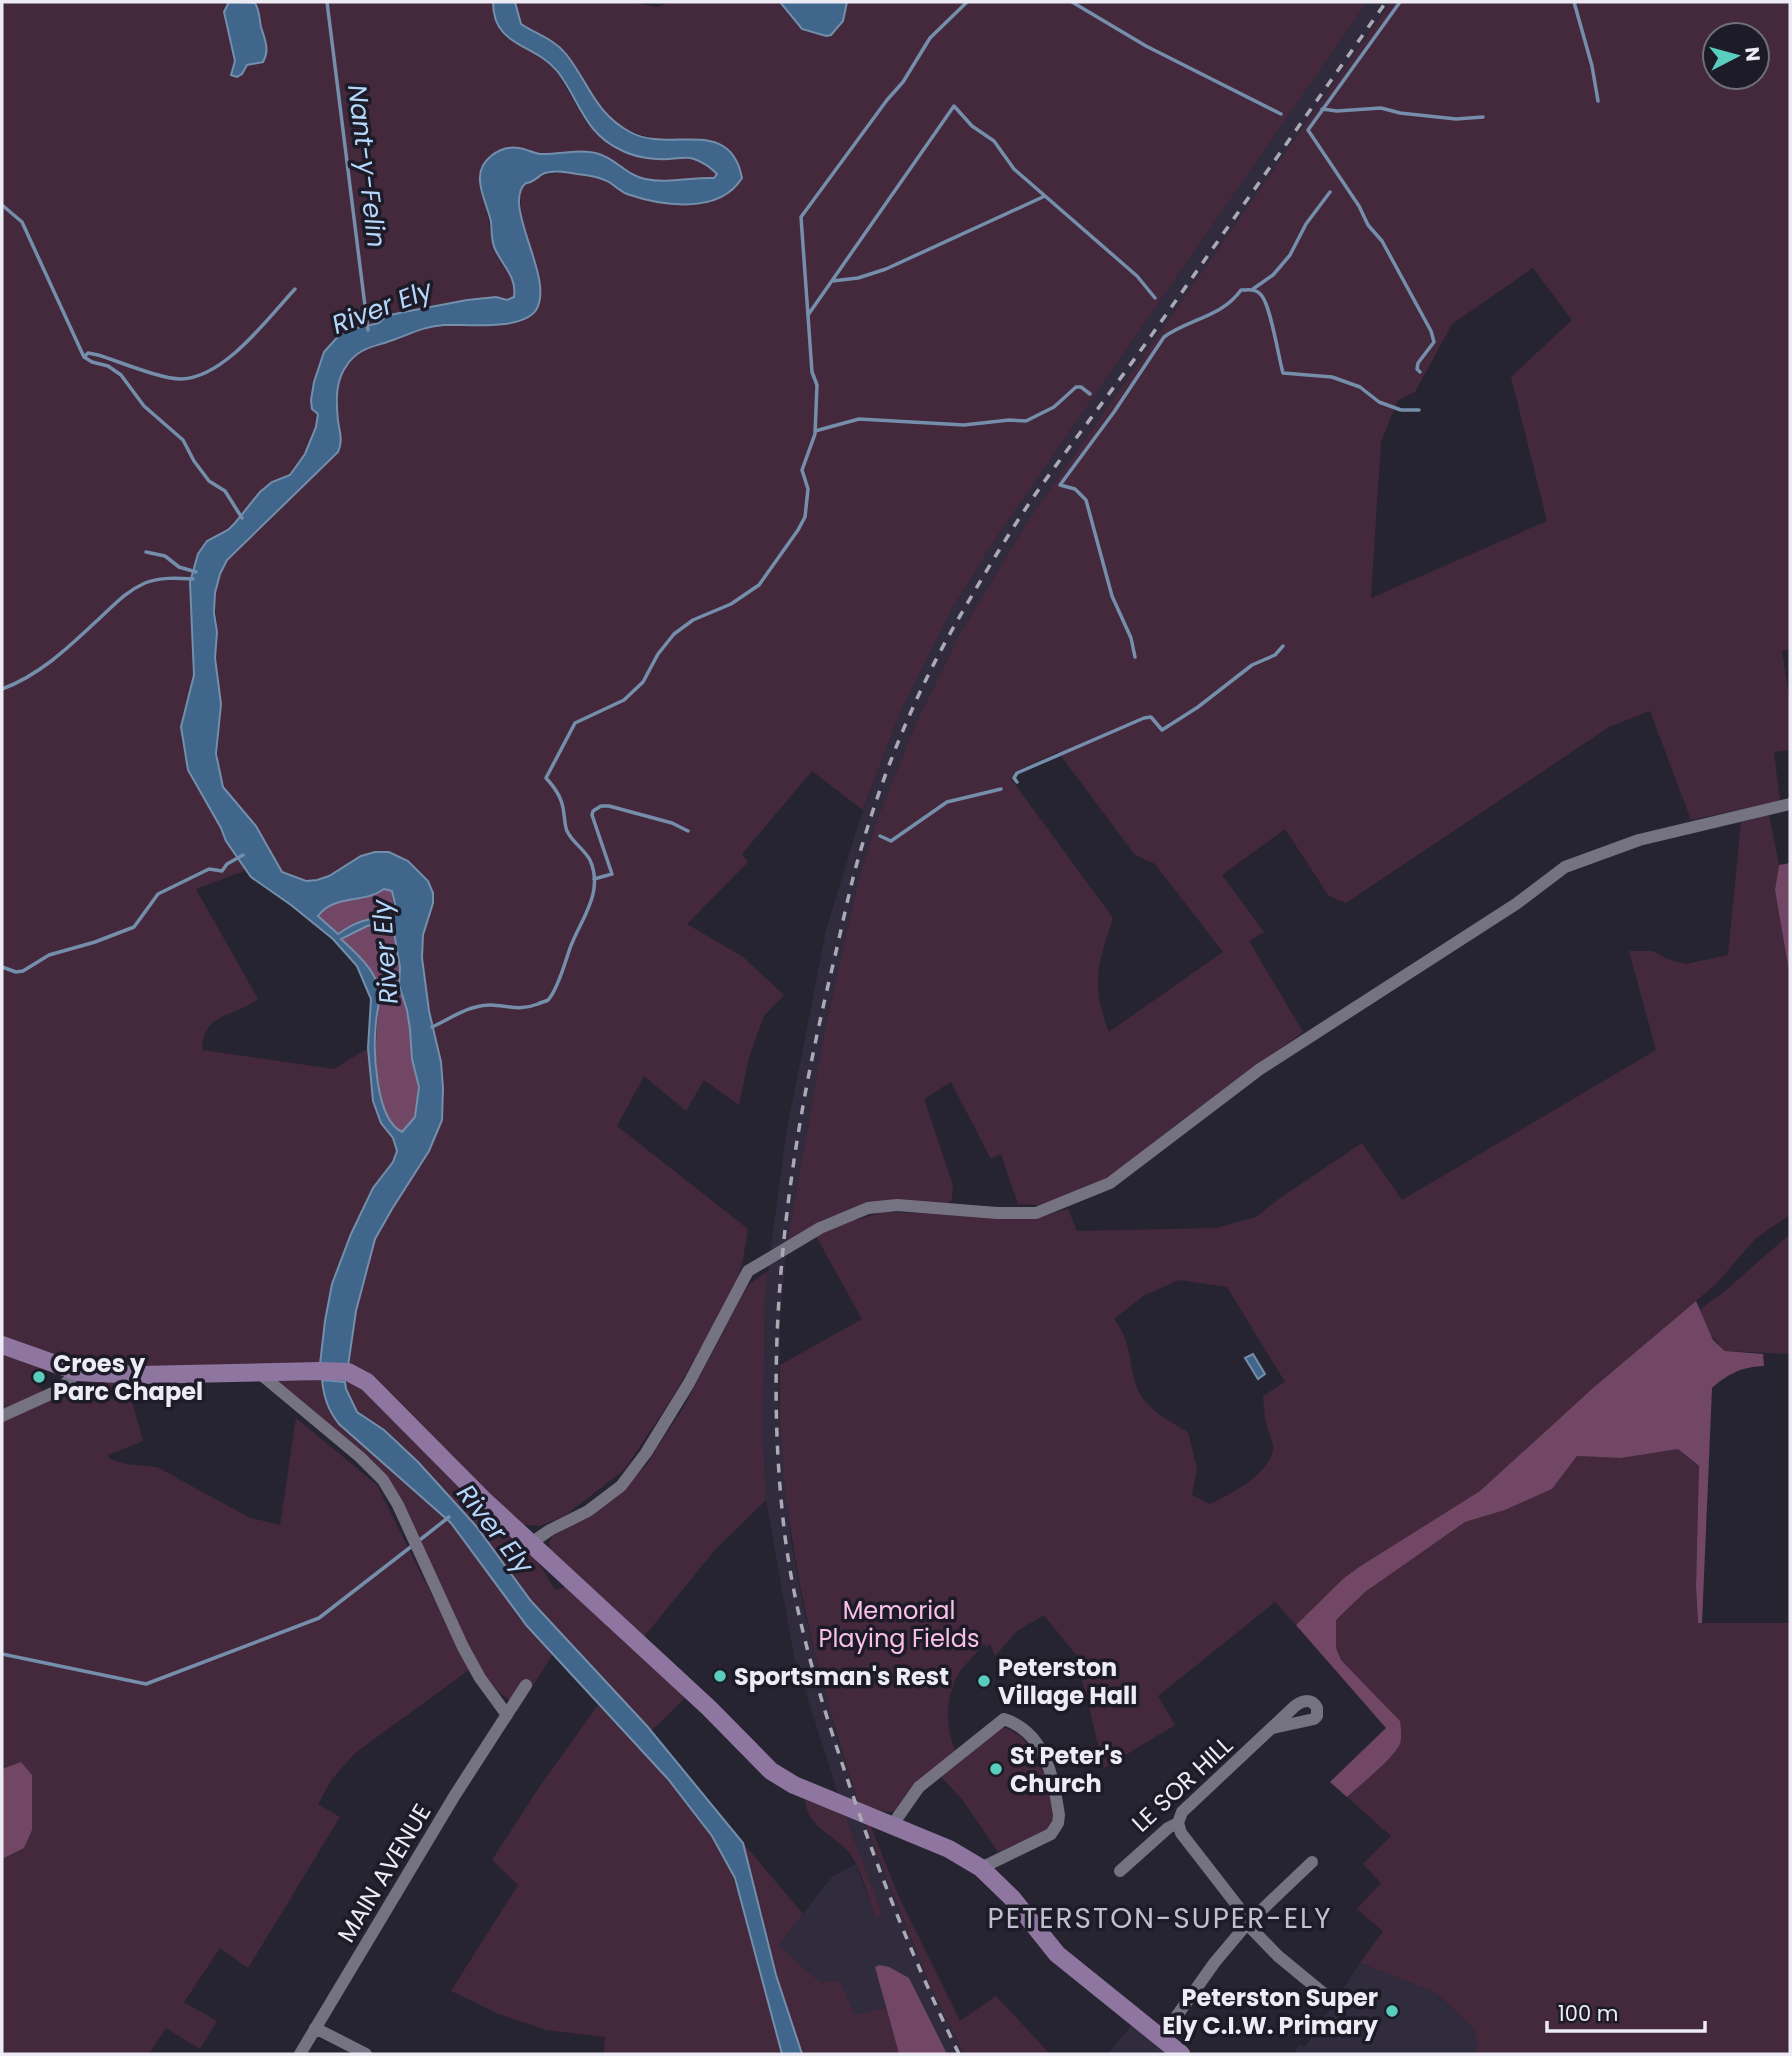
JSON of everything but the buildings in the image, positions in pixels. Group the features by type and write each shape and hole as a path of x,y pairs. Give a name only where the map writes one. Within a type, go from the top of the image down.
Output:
{"street":[{"path":"531,1543 588,1511 621,1486 646,1453 689,1383 748,1271 820,1228 868,1208 897,1205 997,1213 1036,1213 1110,1183 1260,1069 1516,904 1565,867 1639,840 1790,804"},
{"path":"2,1345 78,1372 139,1375 348,1372 367,1382 531,1543 709,1708 771,1771 782,1780 949,1849 981,1868 1012,1898 1057,1954 1181,2054"},
{"path":"2,1416 57,1391 78,1372"},
{"path":"258,1372 360,1457 383,1480 398,1505 463,1647 480,1678 507,1715"},
{"name":"MAIN AVENUE","path":"300,2054 455,1795 526,1685"},
{"path":"893,1824 919,1787 1004,1719 1011,1722 1036,1745 1049,1763 1059,1815 1058,1823 1051,1834 981,1868"},
{"name":"LE SOR HILL","path":"1120,1871 1168,1828 1178,1823 1182,1812 1273,1728"},
{"path":"1178,1823 1181,1833 1249,1923 1278,1956 1329,1998"},
{"path":"1161,2038 1215,1962 1249,1923 1312,1862"},
{"path":"315,2028 366,2054"}],"shaded area":[{"path":"1367,2 1391,2 1027,522 957,639 916,723 877,820 860,874 826,1024 787,1244 780,1319 779,1400 791,1541 804,1610 838,1741 859,1804 839,1796 794,1656 766,1500 763,1437 765,1294 786,1135 826,931 859,822 901,710 950,612 998,535"},
{"path":"1790,863 1790,977 1775,890 1779,865"},
{"path":"384,889 392,891 394,914 360,922 338,934 318,916 333,905 376,894"},
{"path":"392,921 400,967 399,985 407,1010 412,1059 419,1087 415,1117 402,1132 392,1123 379,1092 376,1033 380,1002 341,939 367,926"},
{"path":"1696,1301 1713,1340 1725,1351 1763,1354 1764,1366 1736,1372 1712,1388 1702,1623 1698,1623 1696,1586 1699,1466 1678,1449 1621,1458 1577,1456 1552,1489 1505,1510 1465,1522 1365,1592 1336,1620 1336,1648 1341,1660 1400,1721 1401,1730 1401,1742 1396,1750 1347,1797 1330,1782 1386,1728 1296,1625 1359,1567 1480,1491 1593,1388"},
{"path":"21,1762 32,1775 32,1830 24,1848 2,1859 2,1769"},
{"path":"844,1813 864,1820 930,1985 964,2054 947,2054 909,1978 875,1966 886,2008 855,2016 839,1980 821,1983 778,1945 832,1877 856,1864 875,1918 883,1915"},
{"name":"Peterston Super Ely C.I.W. Primary","path":"1360,1963 1435,1992 1474,2029 1476,2054 1293,2054 1299,2045 1305,2047"},
{"path":"880,1965 909,1978 947,2054 899,2054 875,1967"},
{"path":"1133,2024 1173,2054 1108,2054"}],"green space":[{"path":"2,2 493,2 493,14 503,35 532,50 557,72 587,124 631,155 694,159 717,174 714,178 648,180 633,175 597,153 540,153 517,147 483,199 494,247 511,276 514,297 507,300 496,297 467,300 404,312 386,316 379,323 343,331 324,352 314,382 312,409 318,414 316,427 305,454 290,475 272,482 260,492 228,530 207,541 198,554 190,582 194,675 181,727 181,738 188,770 226,841 247,870 196,889 258,999 214,1022 204,1038 202,1050 334,1069 368,1048 375,1104 381,1122 395,1141 397,1149 388,1171 372,1190 361,1211 344,1253 331,1296 320,1364 85,1368 2,1338"},
{"path":"515,2 629,2 658,7 670,2 780,2 792,18 840,27 847,2 1367,2 998,535 950,612 901,710 863,810 812,771 742,854 748,862 687,924 743,957 784,995 764,1016 749,1057 739,1105 704,1080 686,1111 644,1076 617,1126 748,1229 742,1265 731,1296 670,1401 624,1470 563,1517 539,1526 520,1524 405,1407 371,1376 348,1366 356,1311 375,1239 429,1151 442,1120 441,1062 429,1011 422,958 423,935 433,903 433,893 428,881 339,868 318,879 302,880 294,879 281,870 257,828 225,788 219,771 216,656 216,596 222,570 227,560 338,452 341,445 338,378 348,363 362,351 423,328 500,324 539,278 521,215 521,188 540,177 561,172 595,177 629,195 676,204 704,204 733,189 713,142 652,138 612,121 595,102 559,46 521,24"},
{"path":"1391,2 1790,2 1790,649 1782,651 1790,704 1790,750 1774,752 1780,801 1691,820 1650,711 1609,727 1346,903 1329,896 1285,829 1222,875 1264,932 1249,941 1303,1032 1174,1126 1113,1175 1038,1205 1018,1204 1001,1154 991,1159 951,1082 924,1099 953,1185 952,1200 948,1203 854,1208 820,1221 787,1244 826,1024 860,874 877,820 916,723 957,639 1027,522","holes":["1533,268 1572,320 1511,377 1547,521 1371,598 1381,442 1398,400 1415,392 1452,324","1058,752 1135,855 1155,864 1223,952 1109,1032 1100,1000 1098,974 1113,918 1011,779 1016,771"]},
{"name":"Memorial Playing Fields","path":"1769,815 1779,865 1775,890 1790,977 1790,1215 1756,1238 1716,1284 1593,1388 1480,1491 1359,1567 1296,1625 1275,1602 1158,1696 1175,1725 1104,1768 1076,1655 1044,1615 1017,1631 995,1656 990,1644 986,1647 984,1644 961,1670 952,1689 948,1711 949,1732 956,1752 895,1812 859,1804 826,1696 813,1642 791,1533 784,1478 780,1365 862,1319 816,1236 845,1223 884,1212 1040,1217 1068,1209 1077,1231 1216,1228 1256,1217 1362,1143 1402,1200 1656,1050 1629,951 1652,951 1667,959 1686,964 1728,955 1741,822","holes":["1179,1280 1227,1287 1285,1382 1263,1396 1266,1424 1273,1445 1267,1464 1250,1481 1210,1504 1192,1495 1197,1469 1188,1432 1159,1414 1138,1391 1125,1340 1114,1319 1143,1296"]},
{"path":"1790,1234 1790,1354 1725,1351 1709,1332 1700,1309 1725,1291"},
{"path":"768,1271 765,1294 763,1437 766,1500 715,1550 642,1639 550,1550 549,1542 553,1536 602,1508 645,1467 685,1405 748,1285"},
{"path":"2,1348 44,1365 31,1378 45,1393 2,1409"},
{"path":"286,1376 322,1380 327,1403 339,1424 451,1523 527,1626 552,1655 517,1712 515,1704 496,1690 478,1666 401,1503 276,1380"},
{"path":"88,1381 126,1381 143,1441 108,1455 110,1459 126,1464 157,1467 248,1517 280,1525 296,1418 377,1485 469,1670 355,1753 332,1779 318,1804 340,1817 248,1968 220,1948 184,2002 217,2021 200,2049 166,2028 149,2054 2,2054 2,1859 24,1848 32,1775 21,1762 2,1769 2,1420"},
{"path":"345,1382 357,1384 532,1552 555,1590 567,1587 687,1696 651,1731 531,1601 476,1526 418,1462 384,1430 357,1412 345,1389"},
{"path":"1678,1449 1699,1467 1696,1586 1698,1623 1790,1623 1790,2054 1476,2054 1474,2029 1435,1992 1360,1963 1383,1931 1357,1909 1381,1883 1363,1864 1391,1836 1347,1797 1396,1750 1401,1742 1401,1730 1400,1721 1341,1660 1336,1648 1336,1620 1365,1592 1465,1522 1505,1510 1552,1489 1577,1456 1621,1458"},
{"path":"598,1705 668,1779 727,1860 742,1903 782,2054 604,2054 605,2037 546,2030 499,2014 451,1991 518,1885 492,1860 540,1786"},
{"path":"1003,1727 1023,1739 1036,1755 1048,1787 1053,1818 1048,1830 998,1852 962,1799 941,1777"},
{"path":"811,1799 844,1813 883,1915 875,1918 851,1855 817,1825 807,1811 805,1801"},
{"path":"864,1820 869,1822 898,1895 960,2021 996,1996 1050,2054 964,2054 930,1985"},
{"path":"743,1843 803,1914 778,1945 821,1983 839,1980 855,2015 886,2008 899,2054 802,2054 776,1975"}],"water":[{"path":"229,2 255,3 266,45 263,62 247,65 237,77 231,75 235,61 224,12"},
{"path":"493,2 515,2 521,24 566,54 600,106 618,124 646,138 696,140 725,147 735,159 742,178 732,190 719,198 689,204 656,202 624,193 602,179 565,172 545,173 526,183 520,193 519,207 539,280 540,297 536,310 529,317 507,324 430,327 356,355 343,371 338,384 337,406 341,441 338,452 227,560 220,574 214,613 217,632 215,658 221,704 216,754 223,787 256,826 282,872 306,881 317,880 329,876 361,856 389,852 408,861 428,881 433,893 433,903 423,935 422,958 429,1011 441,1062 442,1120 429,1151 375,1239 356,1311 348,1366 320,1364 332,1284 351,1234 373,1188 393,1162 397,1151 393,1138 381,1123 373,1101 368,1048 371,999 357,966 333,939 251,877 226,841 188,770 181,727 194,675 190,582 198,554 207,541 228,530 235,523 260,492 272,482 290,475 305,454 316,427 318,414 312,409 314,382 324,352 343,331 379,323 386,316 404,312 467,300 496,297 507,300 514,297 513,283 494,246 491,222 481,186 480,173 492,156 512,148 540,154 592,152 605,156 632,174 645,179 663,181 714,178 717,174 694,159 644,157 609,143 584,116 558,72 548,62 507,36 495,17","holes":["384,889 392,891 394,914 360,922 338,934 318,916 332,905 376,894","392,921 400,967 399,985 407,1010 412,1059 419,1087 415,1117 402,1132 393,1125 386,1113 378,1082 375,1049 378,985 367,966 341,939 367,926"]},
{"path":"780,2 847,2 843,21 831,35 826,36 802,29"},
{"path":"1253,1354 1265,1374 1258,1379 1245,1358"},
{"path":"322,1380 345,1382 357,1412 384,1430 418,1462 476,1526 531,1601 647,1726 743,1843 776,1975 802,2054 782,2054 735,1878 712,1836 668,1779 527,1626 451,1523 339,1424 327,1403"}],"waterway":[{"name":"Nant-y-Felin","path":"327,2 368,330"},
{"path":"432,1027 476,1007 529,1007 547,1001 551,996 593,896 594,872 590,860 567,831 561,800 546,778 575,723 624,700 643,682 658,654 674,634 693,620 731,604 759,585 805,517 808,489 802,470 815,434 817,385 812,372 801,217 903,82 930,38 967,2"},
{"path":"1072,2 1146,46 1281,114"},
{"path":"1400,2 1308,130 1359,206 1368,225 1382,241 1431,331 1434,342 1418,363 1417,369 1420,372"},
{"path":"1574,2 1592,66 1598,101"},
{"path":"808,315 954,106 972,126 994,141 1014,169 1137,276 1155,298"},
{"path":"1322,109 1337,111 1381,108 1400,113 1456,119 1483,117"},
{"path":"1253,289 1273,275 1290,255 1306,224 1330,192"},
{"path":"832,281 858,278 886,269 1045,196"},
{"path":"2,205 22,222 84,357 108,366 121,375 144,406 183,440 209,481 225,491 242,518"},
{"path":"84,357 88,353 98,355 174,379 198,376 230,357 259,330 295,289"},
{"path":"1135,657 1131,638 1112,596 1086,500 1075,489 1060,485 1114,412 1164,337 1215,312 1241,290 1255,291 1260,293 1265,302 1283,373 1332,377 1360,387 1379,402 1401,410 1419,410"},
{"path":"815,431 859,419 964,425 1026,421 1054,407 1076,387 1081,387 1090,394"},
{"path":"146,552 165,556 179,567 196,572"},
{"path":"2,689 30,676 55,658 139,586 163,579 193,579"},
{"path":"1017,782 1014,778 1017,773 1144,718 1151,717 1162,730 1198,707 1252,665 1275,655 1283,646"},
{"path":"880,836 891,841 947,802 1001,789"},
{"path":"594,879 612,874 592,815 593,811 601,806 672,823 688,831"},
{"path":"2,967 16,972 23,971 49,955 134,927 158,894 209,869 222,871 227,864 243,855"},
{"path":"421,1539 449,1517"},
{"path":"2,1654 146,1684 319,1618 412,1546"}],"railway":[{"path":"959,2054 912,1950 857,1808 814,1675 786,1543 777,1441 779,1306 792,1172 816,1039 854,874 873,809 910,714 956,623 1039,489 1146,343 1386,2"}],"place":[{"name":"Croes y Parc Chapel","path":"39,1377"},
{"name":"Sportsman's Rest","path":"720,1676"},
{"name":"Peterston Village Hall","path":"984,1681"},
{"name":"St Peter's Church","path":"996,1769"},
{"name":"Peterston Super Ely C.I.W. Primary","path":"1392,2011"}],"district":[{"name":"PETERSTON-SUPER-ELY","path":"1160,1918"}],"water label":[{"name":"River Ely","path":"382,307"},
{"name":"River Ely","path":"385,952"},
{"name":"River Ely","path":"495,1529"}]}
